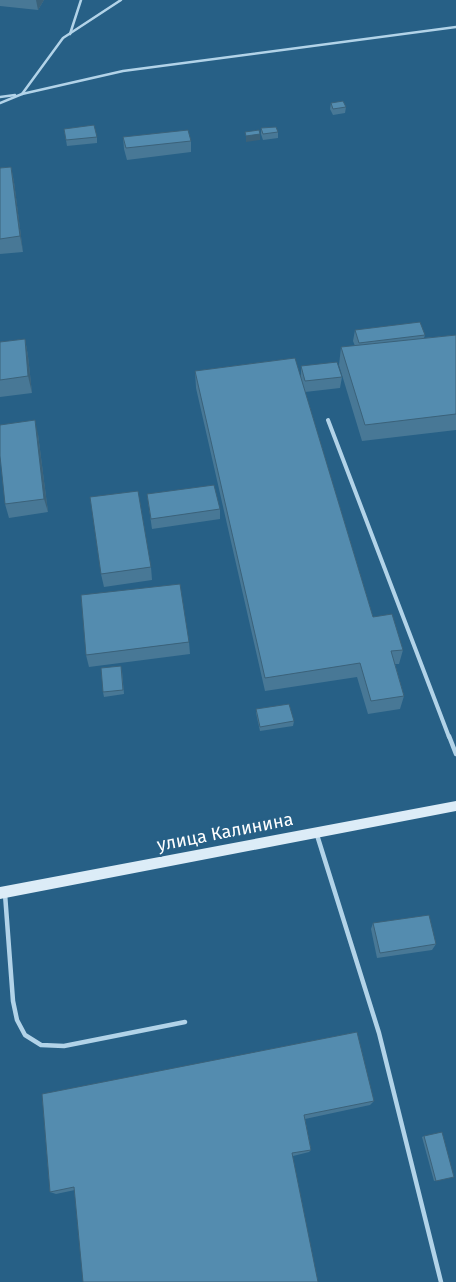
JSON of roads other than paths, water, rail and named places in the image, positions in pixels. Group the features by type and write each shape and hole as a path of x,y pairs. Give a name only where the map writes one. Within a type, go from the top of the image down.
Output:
{"main road":[{"name":"улица Калинина","path":"2,892 456,806"}],"lane":[{"path":"70,34 81,0"},
{"path":"0,103 22,94 63,38 121,0"},
{"path":"0,97 22,94 123,71 456,27"},
{"path":"328,420 456,754"},
{"path":"317,833 379,1033 441,1282"},
{"path":"2,892 13,1001 17,1020 25,1036 41,1045 64,1046 186,1022"}]}
